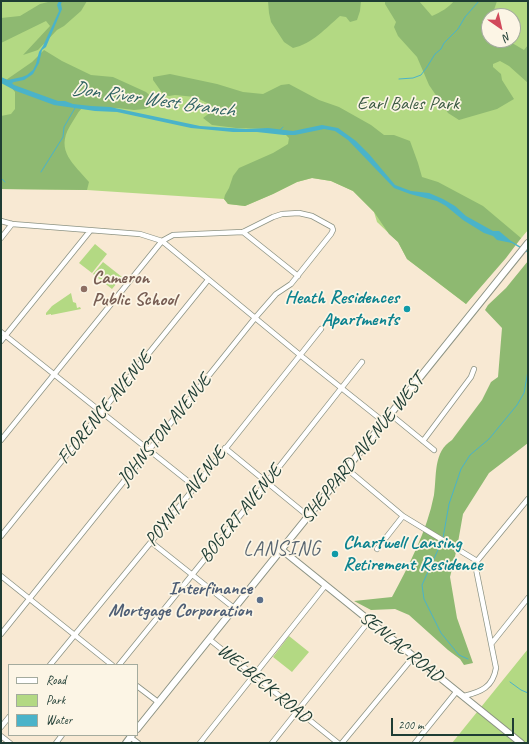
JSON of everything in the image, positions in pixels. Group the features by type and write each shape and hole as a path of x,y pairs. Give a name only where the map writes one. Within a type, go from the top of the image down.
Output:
{"main road":[{"name":"SHEPPARD AVENUE WEST","path":"138,728 528,243"},
{"name":"SENLAC ROAD","path":"282,550 521,743"},
{"path":"126,743 131,736"}],"street":[{"name":"JOHNSTON AVENUE","path":"1,634 255,318 276,294 291,284 334,230 332,227 312,216 299,213 282,214 273,217 243,232"},
{"path":"1,221 12,224 140,234 162,241 384,422"},
{"path":"1,238 12,224"},
{"path":"1,341 90,231"},
{"path":"1,440 162,241 173,235 243,232 298,276"},
{"name":"FLORENCE AVENUE","path":"1,536 208,280"},
{"name":"POYNTZ AVENUE","path":"51,664 151,542 194,486 321,329"},
{"path":"1,332 194,486"},
{"name":"BOGERT AVENUE","path":"120,664 362,362"},
{"path":"423,441 471,377 474,369"},
{"path":"390,414 434,450"},
{"path":"225,448 308,516"},
{"path":"347,469 403,516 477,561"},
{"path":"464,696 471,695 490,685 495,677 496,668 476,569 477,561 528,499"},
{"path":"377,550 403,516"},
{"path":"151,542 234,608"},
{"path":"1,576 111,664"},
{"path":"200,743 325,586"},
{"path":"492,643 528,598"},
{"path":"272,743 369,621"},
{"name":"WELBECK ROAD","path":"209,639 338,743"},
{"path":"342,743 414,656"},
{"path":"138,687 158,702"},
{"path":"415,743 456,691"},
{"path":"1,727 8,718"},
{"path":"1,736 10,743"},
{"path":"131,736 138,743"}],"green space":[{"name":"Earl Bales Park","path":"1,1 528,1 528,230 466,304 407,259 398,242 377,222 374,212 353,191 331,181 312,178 297,182 245,206 228,204 224,199 87,190 1,189"},
{"path":"52,1 87,1 81,11 64,26 57,30 38,50 23,55 50,26 46,21 1,43 1,18 20,16 40,4"},
{"path":"268,1 361,1 357,20 350,22 346,17 340,16 313,39 293,48 284,42 271,22"},
{"path":"385,1 419,1 432,16 444,10 454,1 497,1 495,8 481,8 481,48 521,48 524,50 528,45 528,83 509,66 500,61 493,64 493,67 501,74 502,80 514,99 497,109 459,120 448,113 429,85 417,57 398,36 394,27 396,22 385,4"},
{"path":"44,50 62,61 91,75 113,77 146,92 159,104 145,109 134,110 117,108 82,108 80,110 66,135 65,150 72,163 89,182 87,190 1,189 1,116 11,114 15,109 15,92 6,80 32,62"},
{"path":"170,74 217,84 243,92 263,94 281,85 289,84 319,100 339,107 371,125 384,135 394,135 410,141 422,177 438,182 483,206 521,238 506,258 466,304 407,259 398,242 389,234 374,212 353,191 331,181 312,178 297,182 245,206 228,204 224,199 225,195 233,176 239,168 273,153 288,144 289,138 283,132 269,129 236,128 212,125 203,118 211,112 209,104 195,97 175,95 169,96 163,94 153,80 153,77"},
{"path":"95,244 107,254 92,273 79,263"},
{"path":"528,261 528,443 489,473 463,514 450,577 457,618 473,663 464,665 460,659 409,615 395,609 371,610 354,601 392,597 405,573 427,522 434,495 439,457 446,445 452,440 482,400 491,382 498,377 502,328 485,310 488,305 506,288"},
{"path":"103,262 122,277 112,289 93,274"},
{"path":"71,293 73,302 76,303 77,308 80,307 81,309 46,315 52,306"},
{"path":"289,636 309,652 292,672 273,657"},
{"path":"528,649 528,743 452,743"}],"water":[{"path":"59,1 62,1 62,9 46,47 42,50 39,63 33,74 24,80 12,83 14,85 58,101 65,101 73,104 110,107 200,126 246,129 268,128 293,131 322,125 338,128 356,141 369,154 395,185 411,191 429,193 443,199 455,206 466,216 493,231 499,231 511,241 528,251 528,253 512,243 497,240 493,236 484,233 437,201 394,188 348,140 335,131 324,129 295,135 284,135 191,128 117,112 95,111 54,105 16,91 1,83 1,77 8,80 22,77 33,70 39,52 59,11 57,5"}],"waterway":[{"path":"399,79 413,78 421,75 435,54 458,29 465,17 479,1"},
{"path":"41,172 63,137 64,127 75,108"},
{"name":"Don River West Branch","path":"279,131 283,127"},
{"path":"1,178 5,182"},
{"path":"443,538 449,504 461,469 470,455 489,439 517,405 524,393 528,371"},
{"path":"442,541 422,585 424,599 441,633 459,655 468,659"},
{"path":"510,682 528,693"}],"place":[{"name":"Cameron Public School","path":"84,289"},
{"name":"Heath Residences Apartments","path":"407,309"},
{"name":"Chartwell Lansing Retirement Residence","path":"335,554"},
{"name":"Interfinance Mortgage Corporation","path":"260,600"}],"district":[{"name":"LANSING","path":"282,550"}]}
